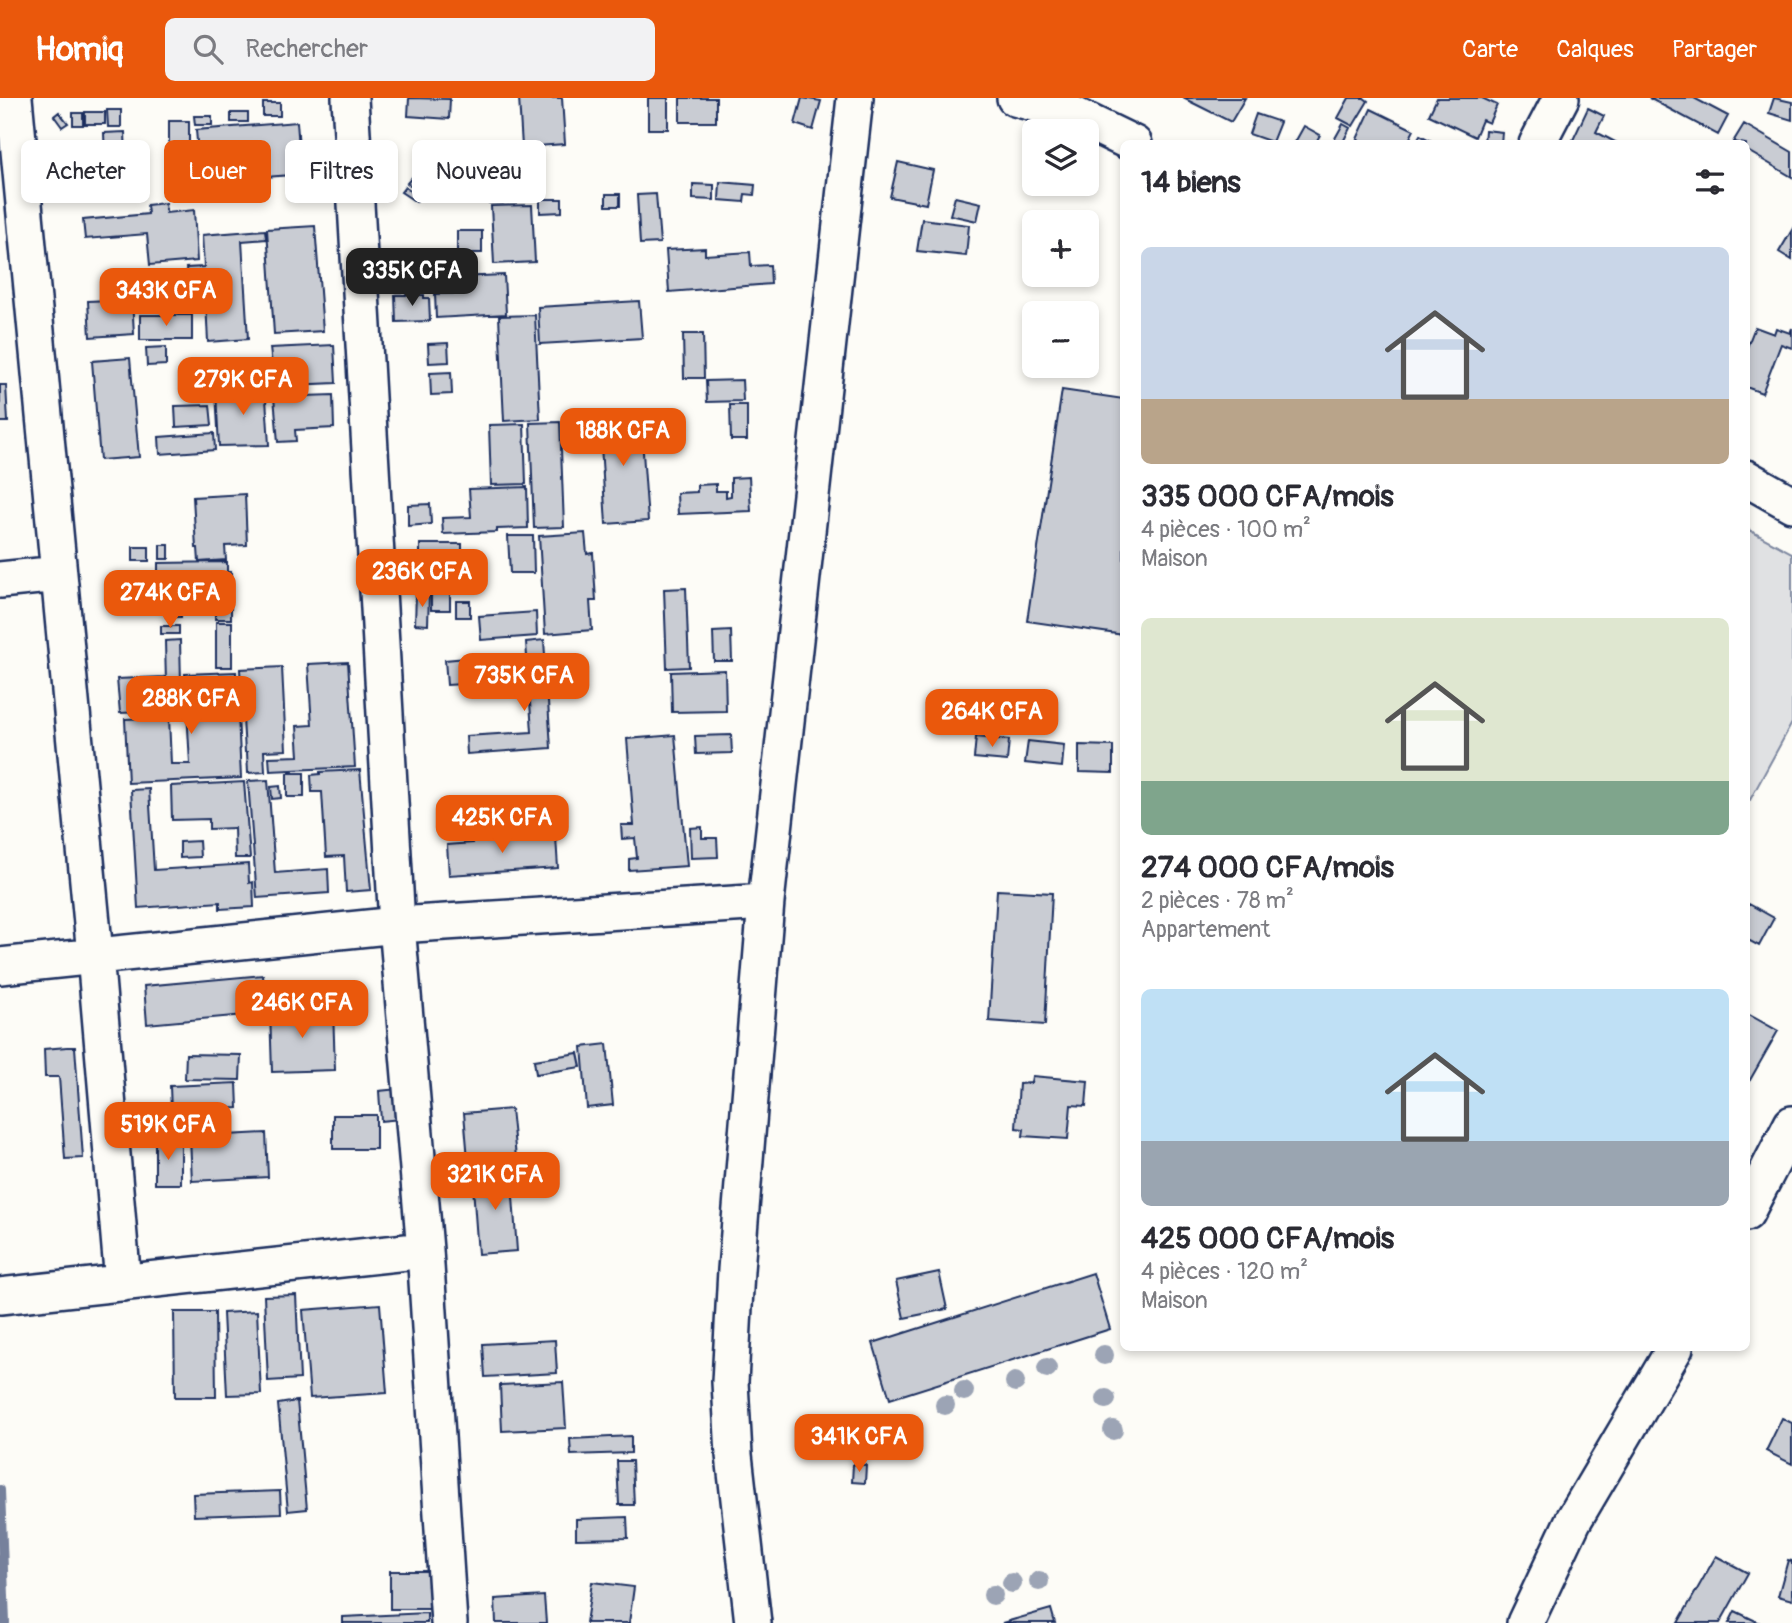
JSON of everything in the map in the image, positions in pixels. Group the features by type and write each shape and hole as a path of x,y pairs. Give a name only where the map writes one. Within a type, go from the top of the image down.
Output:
{"street":[{"path":"14,98 123,1283"},
{"path":"350,98 397,925 425,1250 449,1623"},
{"path":"753,1623 734,1455 730,1382 736,1270 766,902 855,98"},
{"path":"1015,98 1070,113 1126,140"},
{"path":"1539,140 1561,98"},
{"path":"1750,480 1792,504"},
{"path":"0,580 59,574"},
{"path":"0,966 397,925 766,902"},
{"path":"1750,1205 1792,1124"},
{"path":"0,1296 425,1250"},
{"path":"1525,1623 1573,1521 1673,1351"}],"shaded area":[{"path":"1750,531 1792,553 1792,723 1750,800"}],"building":[{"path":"409,98 450,99 449,119 408,116"},
{"path":"519,98 562,98 565,144 546,145 546,140 522,140"},
{"path":"648,98 668,98 668,129 648,129"},
{"path":"680,98 716,98 716,122 680,122"},
{"path":"802,98 821,101 813,130 795,124"},
{"path":"1183,98 1245,98 1231,122"},
{"path":"1349,98 1364,98 1368,101 1353,126 1338,118"},
{"path":"1437,98 1482,98 1497,105 1489,123 1482,120 1475,137 1429,115"},
{"path":"1649,98 1694,98 1728,116 1718,135"},
{"path":"1774,98 1792,102 1792,120 1769,113"},
{"path":"263,103 280,103 280,116 263,116"},
{"path":"1588,108 1604,116 1596,132 1611,140 1573,140"},
{"path":"1371,109 1414,130 1409,140 1357,139"},
{"path":"107,110 121,110 121,127 108,127"},
{"path":"59,112 68,123 62,127 54,116"},
{"path":"85,112 105,112 105,124 85,124"},
{"path":"73,113 83,113 83,125 73,125"},
{"path":"231,113 248,113 248,122 231,122"},
{"path":"1256,114 1280,122 1273,140 1249,134"},
{"path":"194,116 212,116 212,125 195,125"},
{"path":"169,121 189,121 189,140 169,140"},
{"path":"297,122 298,140 285,140 285,175 271,177 271,140 197,140 196,130"},
{"path":"1343,124 1350,128 1344,140 1334,140"},
{"path":"1744,124 1792,152 1792,177 1750,152 1750,140 1734,140"},
{"path":"1304,126 1320,135 1317,140 1296,140"},
{"path":"1485,130 1502,132 1501,140 1484,140"},
{"path":"125,132 125,140 104,140 104,133"},
{"path":"898,162 933,170 926,204 890,197"},
{"path":"720,182 755,185 754,195 745,194 744,202 719,200"},
{"path":"693,184 714,185 714,200 693,199"},
{"path":"405,187 412,192 412,199 401,192"},
{"path":"606,194 620,194 620,206 606,206"},
{"path":"656,194 660,243 640,244 637,195"},
{"path":"955,197 981,203 977,221 950,215"},
{"path":"546,199 562,199 562,212 540,213 540,203 546,203"},
{"path":"165,203 166,213 194,210 197,261 150,265 147,234 85,239 83,220 148,214 147,205"},
{"path":"532,205 535,262 494,264 491,206"},
{"path":"922,219 969,225 966,256 917,251"},
{"path":"315,226 323,331 274,334 267,229"},
{"path":"265,230 266,239 242,241 248,339 208,342 206,301 188,302 187,294 177,294 176,276 187,275 186,268 204,267 202,235"},
{"path":"1792,230 1792,260 1779,252"},
{"path":"457,231 482,231 482,253 457,253"},
{"path":"705,248 705,255 750,252 751,266 770,265 771,284 669,292 666,250"},
{"path":"427,269 453,269 453,284 427,284"},
{"path":"396,275 424,275 424,292 396,292"},
{"path":"504,275 506,314 436,318 435,294 460,293 458,277"},
{"path":"395,295 424,295 424,298 429,298 430,321 396,322"},
{"path":"132,299 134,334 90,337 88,301"},
{"path":"639,301 642,338 540,344 538,307"},
{"path":"140,315 192,315 192,340 140,340"},
{"path":"535,315 540,419 504,421 499,316"},
{"path":"1755,327 1774,334 1776,328 1790,333 1792,328 1792,348 1781,344 1762,393 1750,388 1750,340"},
{"path":"683,334 703,334 704,378 684,378"},
{"path":"448,343 449,362 429,363 428,344"},
{"path":"334,345 336,383 292,385 293,390 275,391 270,348"},
{"path":"166,347 166,365 147,366 146,348"},
{"path":"130,358 139,457 100,460 92,361"},
{"path":"451,372 452,394 431,395 430,373"},
{"path":"742,380 743,401 707,402 706,381"},
{"path":"265,383 269,445 219,446 216,392 253,390 253,384"},
{"path":"0,385 6,385 8,422 0,422"},
{"path":"1062,390 1120,398 1120,634 1027,621"},
{"path":"333,395 334,428 295,430 296,441 278,442 274,397"},
{"path":"210,405 212,425 176,427 175,406"},
{"path":"730,405 747,405 747,440 731,440"},
{"path":"640,411 648,521 606,524 599,414"},
{"path":"560,422 564,527 534,528 530,423"},
{"path":"524,424 526,484 491,485 489,425"},
{"path":"214,433 215,450 160,454 159,437"},
{"path":"749,477 751,511 678,514 677,493 697,492 697,485 716,484 716,491 726,491 726,497 731,496 731,478"},
{"path":"527,487 528,528 443,534 442,518 471,517 469,489"},
{"path":"245,494 247,545 225,546 226,560 199,562 193,497"},
{"path":"430,504 431,524 408,526 408,505"},
{"path":"585,533 587,554 593,553 596,601 590,601 592,630 545,634 539,536"},
{"path":"508,536 533,536 534,573 510,573"},
{"path":"420,544 462,544 462,590 450,590 450,610 431,610 431,590 420,590"},
{"path":"160,545 169,545 169,559 160,559"},
{"path":"133,547 149,547 149,561 133,561"},
{"path":"227,562 227,572 231,572 231,619 215,619 215,578 181,578 181,617 166,617 166,579 158,579 158,563"},
{"path":"686,588 689,667 667,668 664,589"},
{"path":"416,593 429,593 428,625 415,624"},
{"path":"456,601 470,601 470,617 456,617"},
{"path":"536,612 537,636 481,640 479,616"},
{"path":"216,622 232,622 232,667 216,667"},
{"path":"161,626 179,626 179,634 161,634"},
{"path":"731,631 732,661 714,661 713,632"},
{"path":"180,640 181,683 166,684 165,641"},
{"path":"544,640 551,748 467,754 466,736 532,732 526,642"},
{"path":"477,657 479,683 447,685 445,660"},
{"path":"348,662 355,767 270,771 269,757 299,756 297,726 312,725 308,664"},
{"path":"282,667 286,750 264,751 265,772 248,773 240,669"},
{"path":"725,670 726,711 672,712 671,672"},
{"path":"236,672 241,778 128,783 125,719 169,717 171,764 190,764 185,674"},
{"path":"164,677 165,711 120,713 117,679"},
{"path":"675,735 687,866 629,870 629,859 637,858 635,838 622,839 621,825 634,825 627,739"},
{"path":"731,735 732,753 696,754 695,736"},
{"path":"976,737 1009,740 1007,761 974,758"},
{"path":"1028,741 1064,745 1062,767 1025,763"},
{"path":"1079,745 1113,746 1113,773 1079,772"},
{"path":"360,770 371,890 346,892 344,856 326,857 322,792 312,792 311,775"},
{"path":"287,773 304,773 304,797 287,797"},
{"path":"268,780 275,873 328,869 329,893 257,898 248,781"},
{"path":"244,782 250,858 235,858 234,828 209,829 209,819 172,820 171,786"},
{"path":"280,786 281,798 272,799 271,787"},
{"path":"149,789 154,870 248,864 249,883 253,882 254,907 220,909 220,902 138,908 131,790"},
{"path":"702,827 702,838 717,838 718,857 691,858 690,828"},
{"path":"494,835 494,841 556,837 558,868 449,875 447,845 472,843 472,836"},
{"path":"199,841 200,857 180,858 180,842"},
{"path":"997,890 1052,893 1045,1025 989,1021"},
{"path":"1750,905 1774,918 1759,946 1750,941"},
{"path":"263,975 266,1013 147,1024 144,986"},
{"path":"333,1009 335,1070 272,1072 270,1011"},
{"path":"1750,1015 1778,1031 1750,1080"},
{"path":"607,1044 613,1105 587,1108 582,1047"},
{"path":"75,1047 83,1158 65,1159 59,1077 45,1077 44,1049"},
{"path":"578,1053 581,1067 536,1074 534,1060"},
{"path":"186,1054 241,1055 240,1080 185,1079"},
{"path":"1032,1076 1088,1081 1086,1106 1071,1105 1068,1139 1023,1136 1024,1129 1016,1128 1019,1084 1031,1083"},
{"path":"237,1083 238,1108 171,1111 170,1086"},
{"path":"398,1089 400,1119 381,1121 379,1091"},
{"path":"511,1109 517,1167 469,1171 464,1113"},
{"path":"333,1115 376,1115 376,1149 333,1149"},
{"path":"266,1133 268,1177 192,1181 190,1137"},
{"path":"155,1140 181,1140 181,1184 155,1184"},
{"path":"511,1170 517,1251 478,1254 472,1173"},
{"path":"939,1272 947,1309 904,1318 896,1281"},
{"path":"1093,1273 1110,1329 890,1399 873,1343"},
{"path":"296,1295 300,1379 268,1381 264,1296"},
{"path":"380,1304 387,1393 310,1398 303,1310"},
{"path":"257,1311 261,1394 227,1395 223,1313"},
{"path":"174,1312 215,1312 216,1397 175,1397"},
{"path":"555,1340 557,1373 485,1377 483,1344"},
{"path":"563,1382 566,1428 502,1431 500,1385"},
{"path":"297,1401 307,1509 288,1511 278,1404"},
{"path":"1782,1418 1792,1423 1792,1464 1766,1451"},
{"path":"631,1436 631,1453 571,1455 570,1439"},
{"path":"617,1461 632,1461 634,1505 619,1505"},
{"path":"853,1464 866,1465 865,1483 852,1482"},
{"path":"280,1491 281,1513 194,1516 193,1494"},
{"path":"627,1517 628,1538 576,1539 576,1519"},
{"path":"1716,1556 1748,1573 1720,1623 1678,1623"},
{"path":"1788,1560 1792,1561 1792,1600 1778,1596"},
{"path":"390,1571 431,1571 431,1609 390,1609"},
{"path":"592,1582 634,1587 629,1623 586,1623"},
{"path":"544,1596 546,1623 496,1623 495,1599"},
{"path":"1051,1609 1055,1623 1002,1623"},
{"path":"1735,1611 1760,1623 1729,1623"},
{"path":"427,1613 427,1623 343,1623 343,1617"}],"waterway":[{"path":"0,1490 5,1623"}]}
